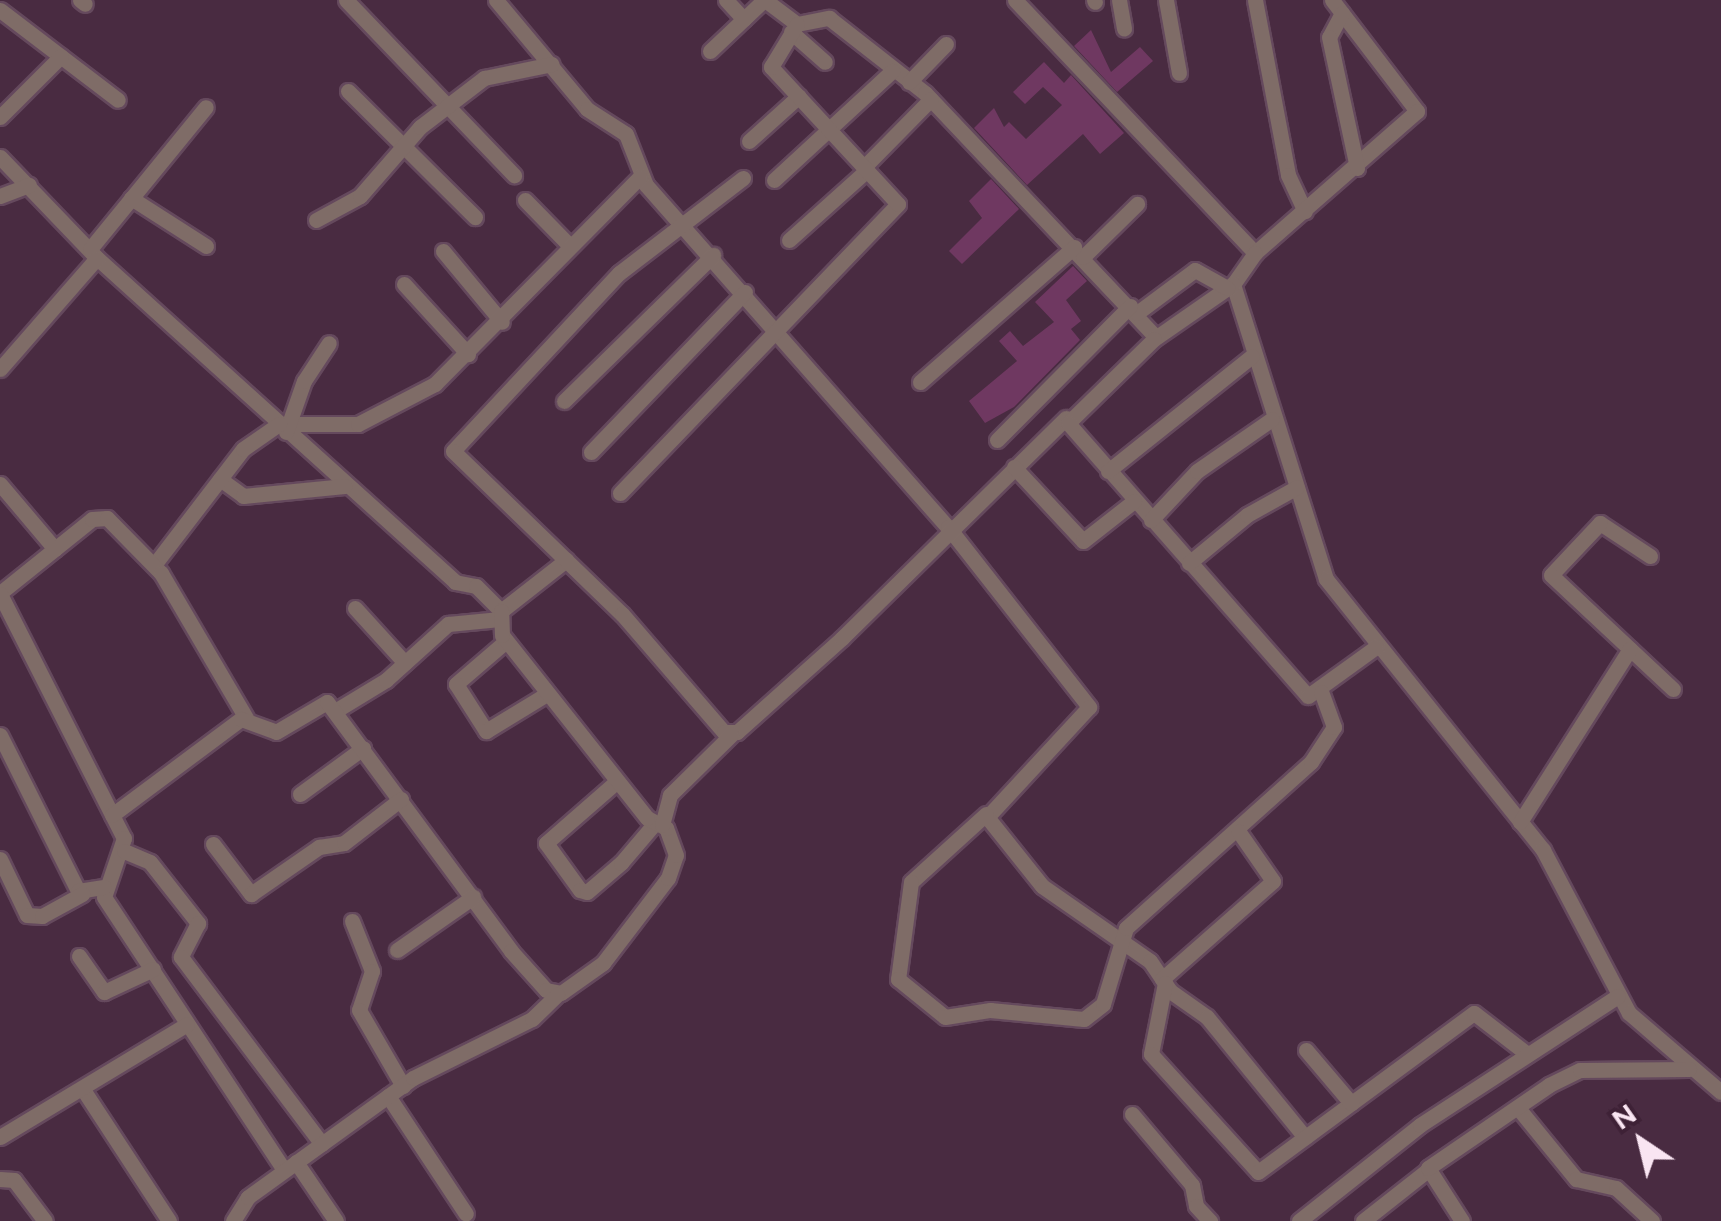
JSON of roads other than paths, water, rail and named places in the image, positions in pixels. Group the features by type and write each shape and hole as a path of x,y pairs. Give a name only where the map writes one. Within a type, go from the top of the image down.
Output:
{"street":[{"path":"346,0 514,174"},
{"path":"496,0 587,110 626,134 640,178 778,328 948,527 1088,707 986,814 912,882 898,979 927,1009 952,1018 990,1010 1084,1019 1103,1004 1120,939 1297,780 1332,732 1321,692"},
{"path":"726,0 744,19"},
{"path":"710,51 764,0 825,62"},
{"path":"1015,0 1255,253"},
{"path":"1120,0 1124,29"},
{"path":"1166,0 1179,72"},
{"path":"1255,0 1288,175 1305,212"},
{"path":"1337,6 1329,38 1357,168"},
{"path":"616,782 546,843 580,890 615,868 659,824 670,795 730,735 842,638 948,527 1156,336 1230,286 1255,253 1357,168 1417,111 1337,6"},
{"path":"0,10 118,100"},
{"path":"620,493 898,206 770,63 794,28 830,18 892,71 931,98 1156,336"},
{"path":"909,82 946,44"},
{"path":"0,117 61,56"},
{"path":"316,220 360,196 406,144 490,74 552,64"},
{"path":"774,180 892,71"},
{"path":"348,91 406,144 475,217"},
{"path":"749,141 799,96"},
{"path":"789,240 866,168 931,98"},
{"path":"0,369 206,107"},
{"path":"0,157 93,254 346,486 454,582 476,586 501,615 506,640 545,694 616,782 674,842 673,870 603,962 532,1018 388,1096 244,1200 233,1221"},
{"path":"154,565 245,446 285,427 363,422 423,392 502,322 570,246 640,178"},
{"path":"730,735 566,560 454,448 619,273 743,178"},
{"path":"0,196 29,185"},
{"path":"131,198 206,246"},
{"path":"525,200 570,246"},
{"path":"920,382 1137,204"},
{"path":"443,251 502,322"},
{"path":"564,401 713,255"},
{"path":"997,440 1134,309 1195,270 1230,286 1326,580 1376,647 1464,745 1542,850 1618,996 1689,1069 1721,1092"},
{"path":"404,284 468,354"},
{"path":"591,452 745,292"},
{"path":"285,427 328,343"},
{"path":"1108,472 1252,356"},
{"path":"1066,418 1108,472 1308,696 1321,692 1376,647"},
{"path":"1151,520 1197,470 1272,420"},
{"path":"1014,467 1080,540 1134,501"},
{"path":"220,479 243,496 346,486"},
{"path":"0,484 55,550"},
{"path":"1189,564 1247,515 1297,487"},
{"path":"0,859 27,915 42,916 82,894 104,888 124,851 112,815 0,594 102,516 154,565 246,718 276,732 323,701 335,711 511,951 557,995"},
{"path":"1650,556 1600,523 1551,575 1673,689"},
{"path":"335,711 405,663 452,622 501,615 566,560"},
{"path":"355,608 405,663"},
{"path":"506,640 456,684 486,731 545,694"},
{"path":"1520,822 1630,649"},
{"path":"112,815 246,718"},
{"path":"0,734 82,894"},
{"path":"300,794 363,748"},
{"path":"214,844 251,894 320,847 344,843 401,800"},
{"path":"986,814 1042,886 1120,939 1207,1016 1305,1138"},
{"path":"1239,832 1274,881 1164,981 1148,1045 1153,1057 1258,1172 1478,1012 1526,1053"},
{"path":"124,851 150,862 198,923 181,957 322,1144"},
{"path":"104,888 187,1024 290,1166 336,1221"},
{"path":"397,950 472,897"},
{"path":"352,921 372,971 360,1010 403,1086"},
{"path":"79,956 104,992 153,968"},
{"path":"1298,1221 1526,1053 1618,996"},
{"path":"2,1132 84,1090 187,1024"},
{"path":"1306,1050 1351,1103"},
{"path":"1363,1221 1425,1172 1580,1070 1689,1069"},
{"path":"84,1090 168,1221"},
{"path":"388,1096 466,1214"},
{"path":"1518,1108 1576,1179 1616,1188 1652,1221"},
{"path":"1132,1114 1192,1185 1196,1206 1210,1221"},
{"path":"1425,1172 1462,1221"},
{"path":"0,1179 14,1180 45,1221"}]}
